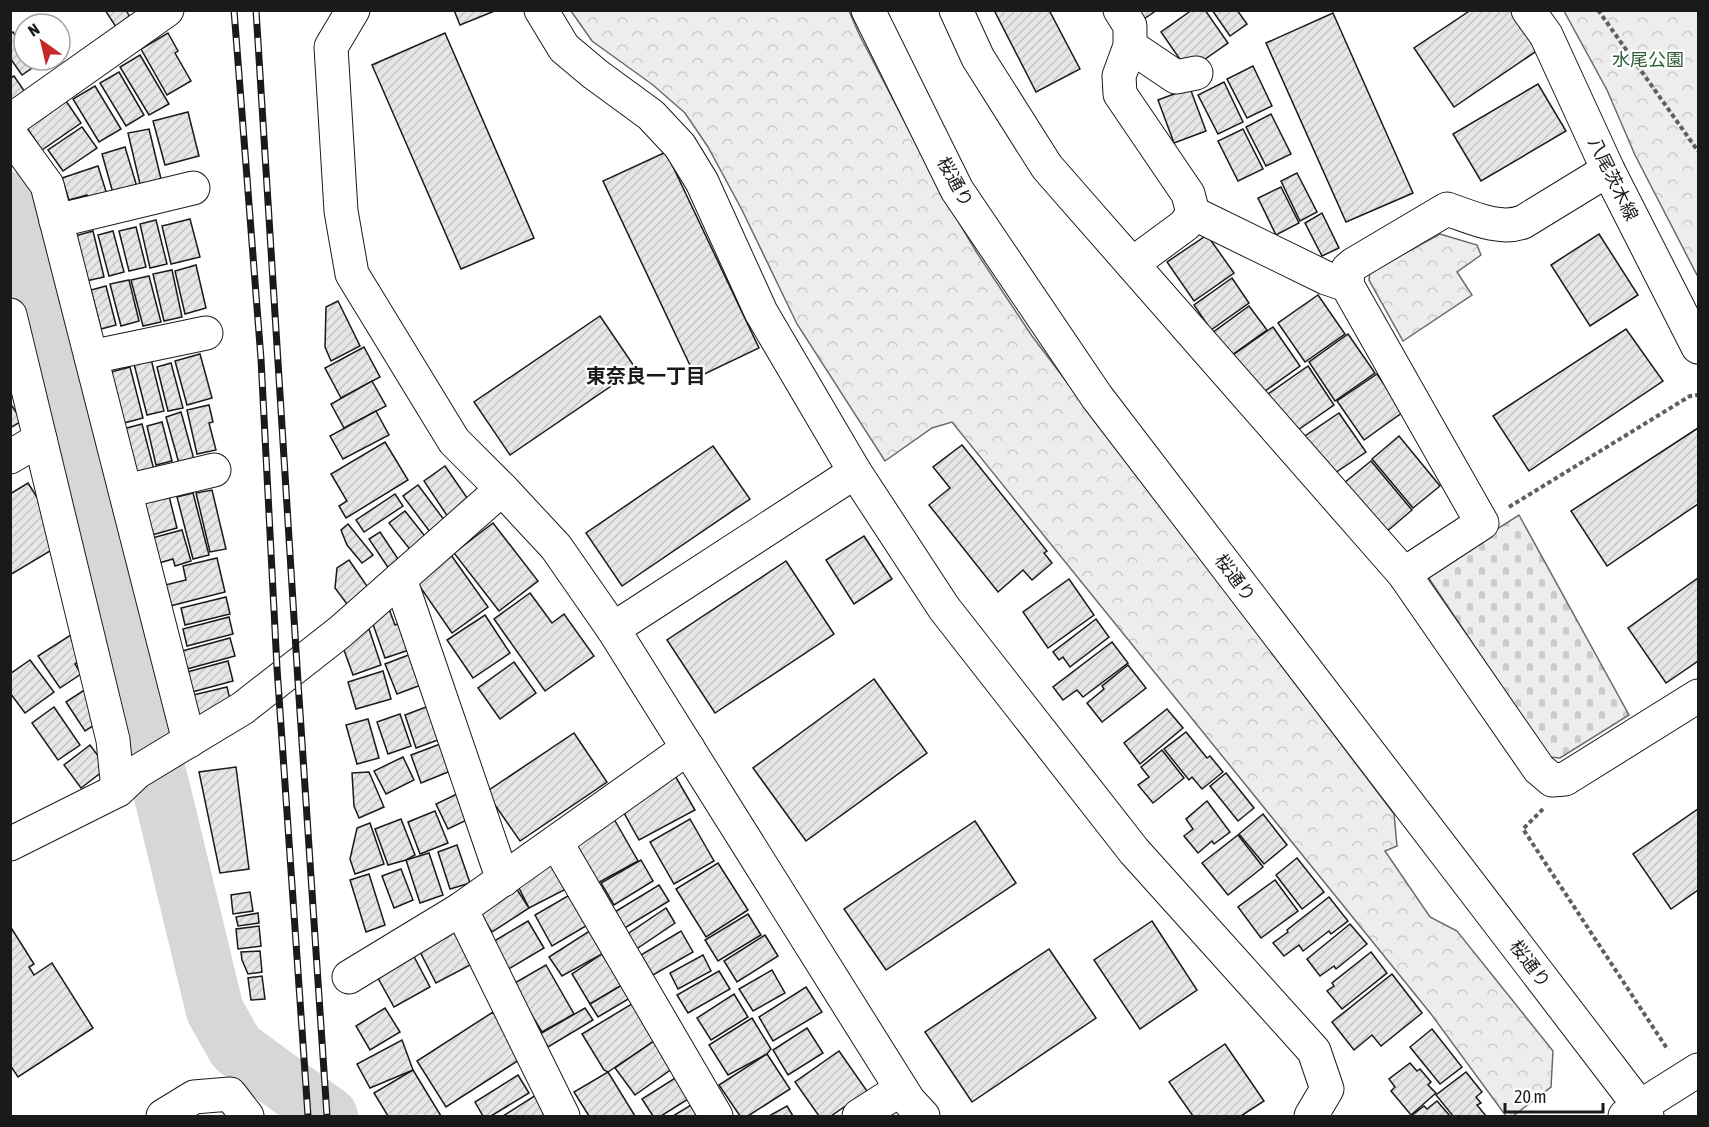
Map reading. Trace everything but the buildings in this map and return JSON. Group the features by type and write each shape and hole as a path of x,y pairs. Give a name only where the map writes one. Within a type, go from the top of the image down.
{"street":[{"path":"10,122 167,10"},
{"path":"353,10 331,47 341,211 352,274 454,441 556,547 613,629 901,1089 923,1116"},
{"path":"541,10 564,48 651,115 680,146 702,182 761,312 855,472 944,608 1134,851 1314,1051 1327,1089 1311,1116"},
{"name":"桜通り","path":"868,10 957,190 1097,397 1637,1113"},
{"path":"956,10 978,58 1047,167 1404,574 1539,769 1552,780 1565,779 1698,696"},
{"path":"1120,10 1130,26 1130,46 1119,76 1120,94 1188,194 1193,213 1185,225 1132,264"},
{"name":"八尾茨木線","path":"1528,10 1546,35 1608,170 1698,347"},
{"path":"1130,46 1176,77 1196,72"},
{"path":"10,134 47,185 189,741"},
{"path":"1404,574 1482,523 1347,285 1348,269 1447,209 1497,225 1512,226 1523,222 1608,170"},
{"path":"57,221 193,188"},
{"path":"1193,213 1326,278 1347,285"},
{"path":"10,315 113,740 128,781"},
{"path":"91,357 206,333"},
{"path":"10,457 40,439"},
{"path":"126,491 214,470"},
{"path":"613,629 855,472"},
{"path":"10,844 128,781 243,708 340,632 502,489"},
{"path":"400,579 502,880"},
{"path":"349,976 460,909 688,748"},
{"path":"556,842 716,1116"},
{"path":"460,909 563,1116"},
{"path":"1637,1113 1692,1074"},
{"path":"859,1116 901,1089"},
{"path":"164,1116 194,1097 230,1094 247,1116"}],"path":[{"path":"1598,10 1698,151"},
{"path":"1482,523 1690,396 1698,395"},
{"path":"1547,806 1523,829 1668,1049 1692,1074"}],"green space":[{"path":"571,11 849,11 942,194 977,253 1032,336 1394,814 1397,846 1385,851 1430,917 1457,931 1553,1051 1551,1087 1513,1116 1506,1116 1431,1014 952,422 932,428 885,461 797,324 742,210 708,147 685,113 653,85 592,41"},
{"name":"水尾公園","path":"1564,11 1698,11 1698,277 1635,155 1607,90"},
{"path":"1440,234 1477,245 1481,255 1457,272 1472,295 1403,341 1369,280 1370,272"},
{"path":"1519,515 1629,715 1560,758 1549,757 1426,574"}],"waterway":[{"path":"10,201 163,796 215,1011 236,1048 329,1116"}],"railway":[{"path":"234,10 261,359 277,668 308,1116"},
{"path":"256,10 327,1116"}],"district":[{"name":"東奈良一丁目","path":"646,376"}]}
